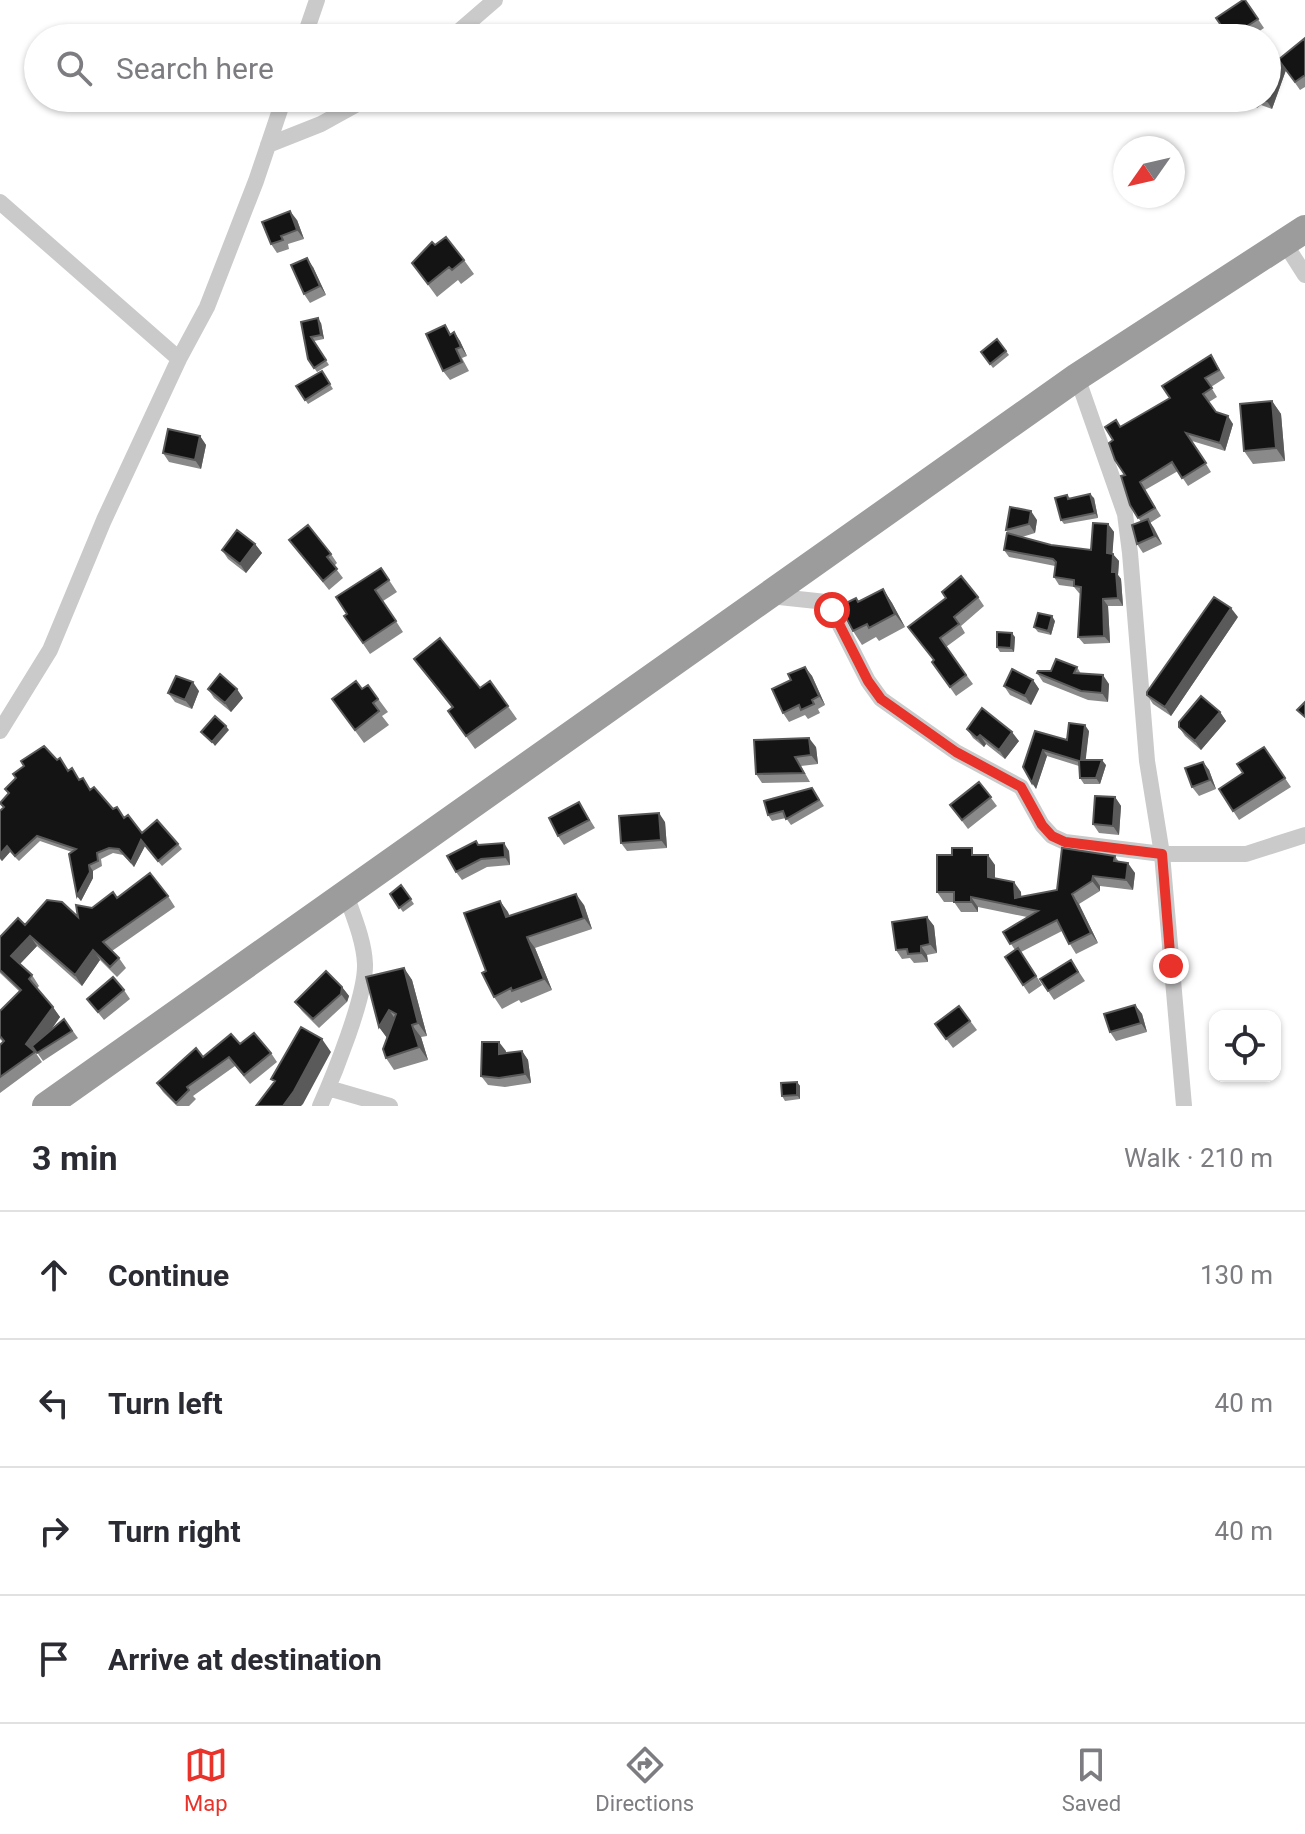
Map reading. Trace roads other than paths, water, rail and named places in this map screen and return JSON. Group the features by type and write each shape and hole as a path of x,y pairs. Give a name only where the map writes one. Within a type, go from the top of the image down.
{"highway":[{"path":"46,1106 1077,377 1294,236"}],"street":[{"path":"309,24 317,0"},
{"path":"467,24 495,0"},
{"path":"0,731 50,650 104,520 212,295 279,112"},
{"path":"268,145 343,112"},
{"path":"0,202 179,359"},
{"path":"1294,236 1305,275"},
{"path":"1077,377 1125,514 1135,592 1147,761 1162,854 1184,1106"},
{"path":"766,596 826,602 868,681 881,699 956,752 1021,787 1042,825 1052,836 1065,842 1162,854 1246,854 1305,835"},
{"path":"320,1106 363,983 365,963 345,892"},
{"path":"328,1088 390,1106"}]}
